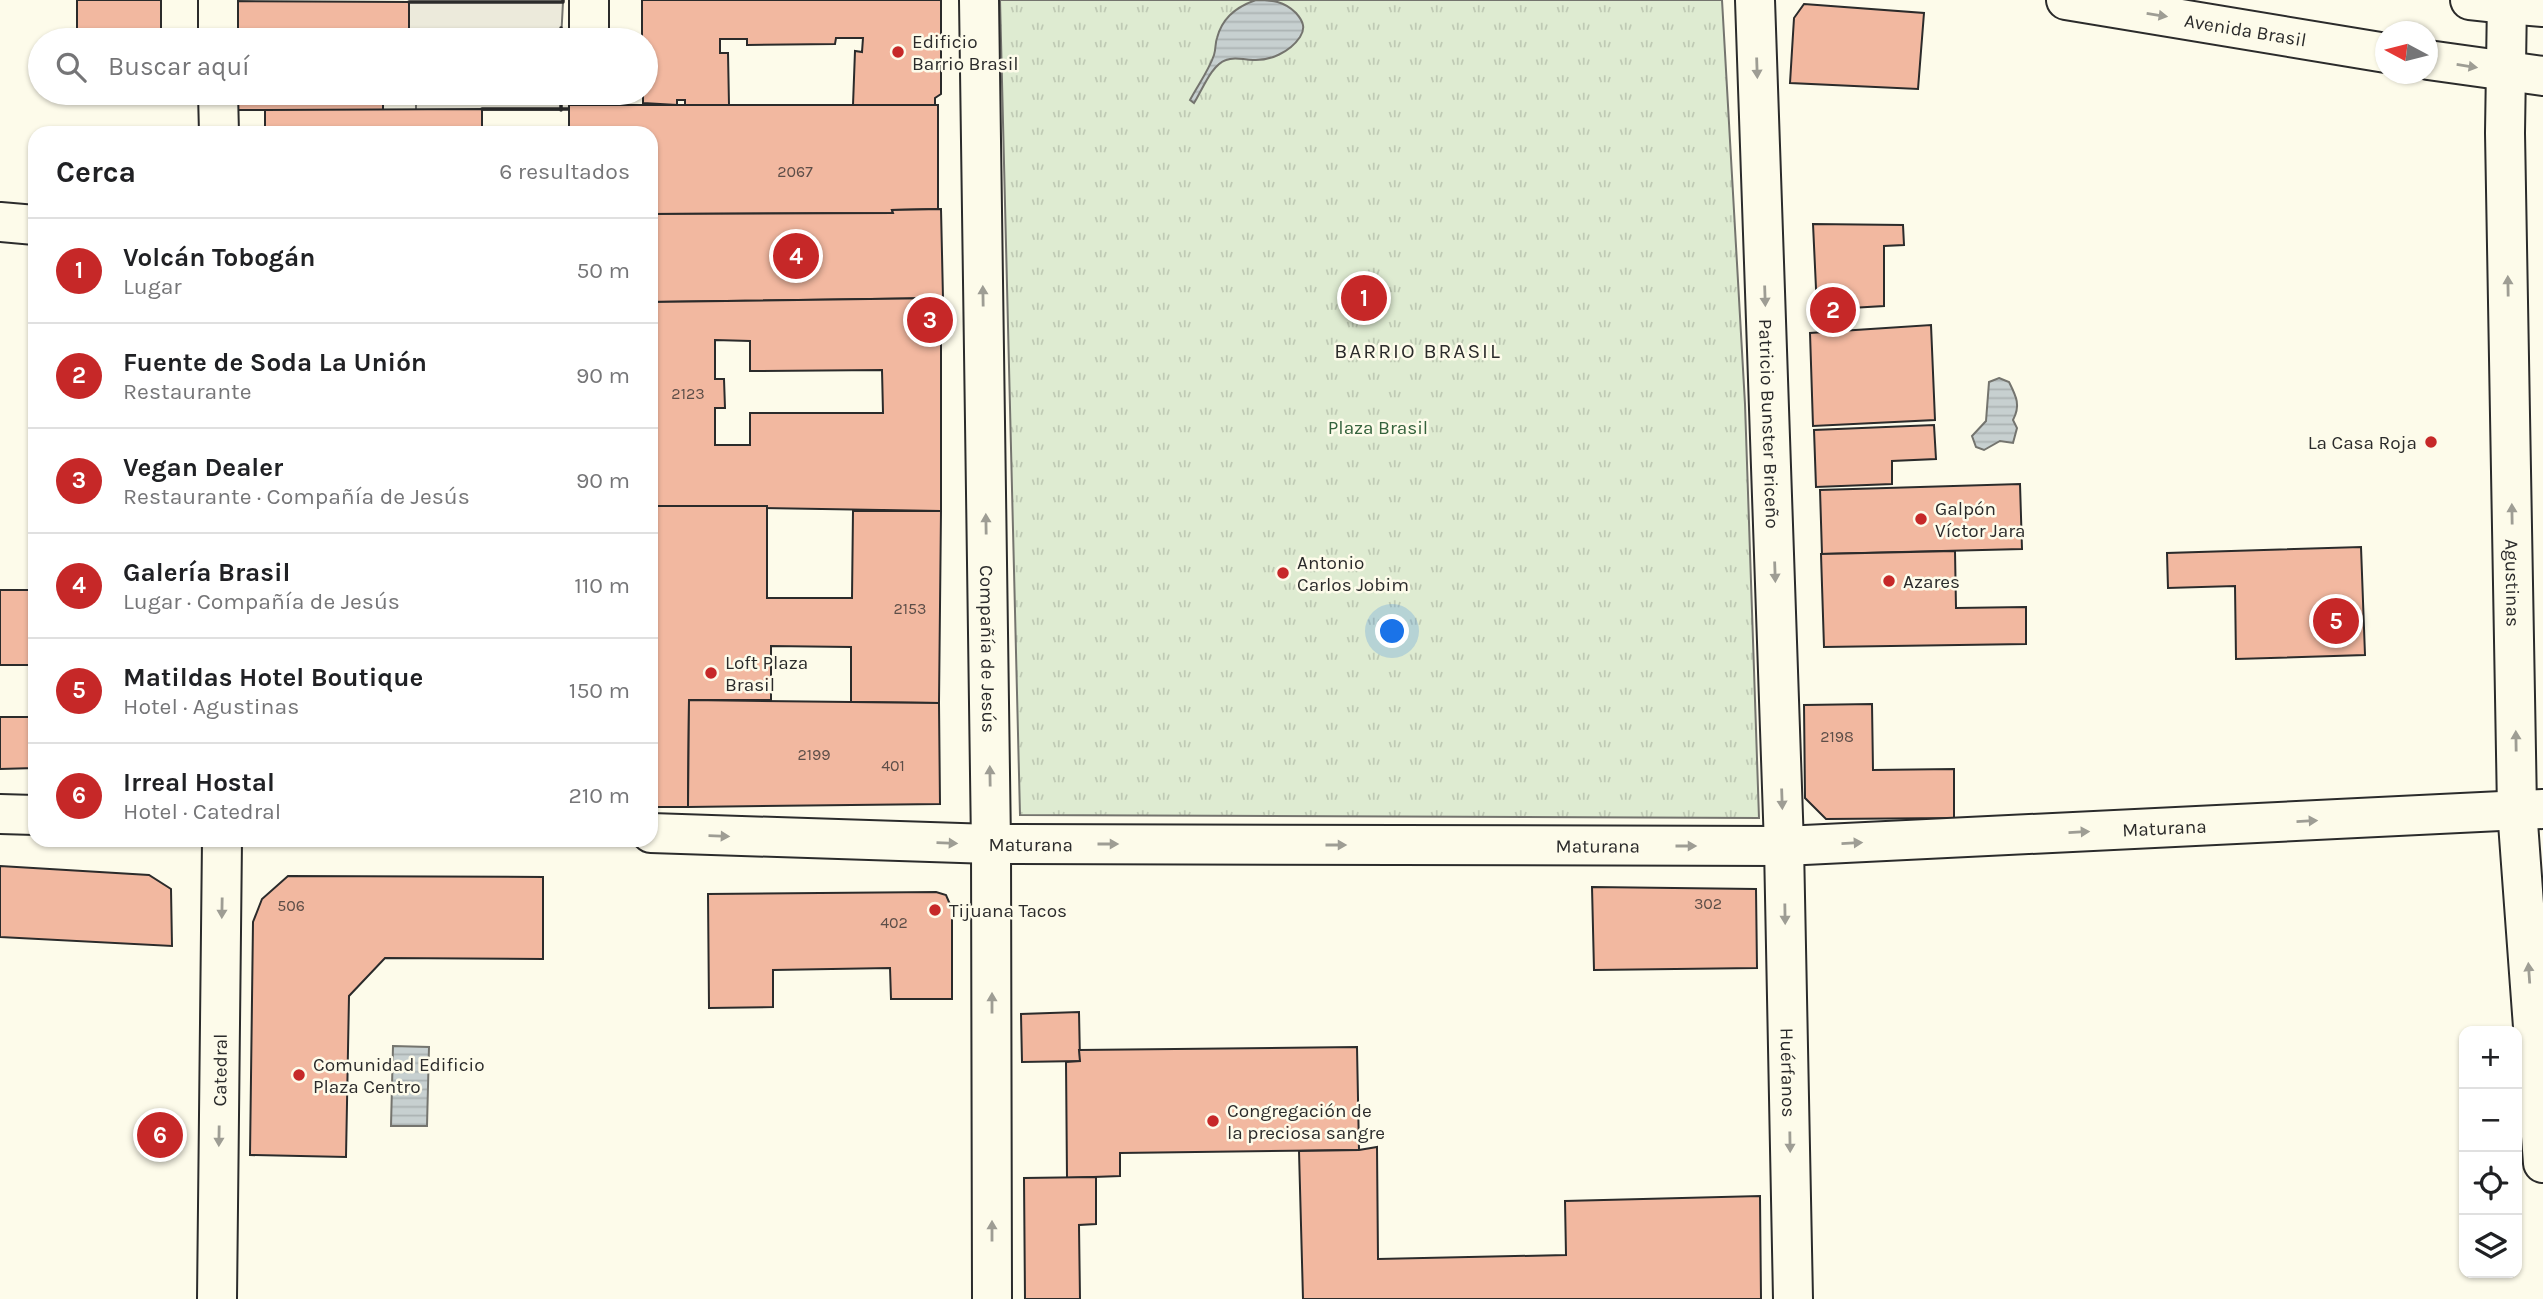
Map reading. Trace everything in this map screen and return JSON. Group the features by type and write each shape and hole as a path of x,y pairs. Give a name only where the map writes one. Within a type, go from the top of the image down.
{"street":[{"path":"218,0 218,28"},
{"path":"589,0 589,28"},
{"name":"Compañía de Jesús","path":"979,0 991,844 992,1299"},
{"name":"Patricio Bunster Briceño","path":"1755,0 1784,846"},
{"name":"Avenida Brasil","path":"2066,0 2375,51"},
{"name":"Agustinas","path":"2506,3 2524,74 2530,809 2543,1163"},
{"path":"2438,62 2524,74"},
{"path":"218,105 219,126"},
{"path":"0,222 28,224"},
{"name":"Maturana","path":"658,834 991,844 1784,846 2530,809"},
{"path":"0,814 28,815"},
{"name":"Huérfanos","path":"1784,846 1793,1299"},
{"name":"Catedral","path":"217,1299 222,847"}],"green space":[{"name":"Plaza Brasil","path":"1000,0 1722,0 1745,404 1759,818 1020,815"}],"shaded area":[{"path":"1256,0 1277,2 1291,9 1303,25 1300,37 1291,47 1273,57 1259,60 1233,58 1221,63 1211,73 1194,103 1190,100 1212,61 1216,40 1223,24 1237,9"},
{"path":"409,2 563,2 562,28 409,28"},
{"path":"416,105 561,105 561,110 416,110"},
{"path":"1999,378 2009,382 2015,396 2017,410 2013,420 2017,428 2013,443 2000,441 1984,450 1976,447 1972,436 1986,421 1989,382"},
{"path":"393,1046 429,1047 427,1126 391,1126"}],"building":[{"path":"77,0 161,0 161,28 77,28"},
{"name":"Edificio Barrio Brasil","path":"642,0 941,0 941,94 935,98 935,105 853,105 855,51 862,52 863,38 836,38 835,44 747,45 747,39 720,39 720,53 728,53 729,105 685,105 685,100 677,100 677,105 658,104 658,28 642,28"},
{"path":"229,1 409,2 409,28 229,28"},
{"path":"1804,4 1924,13 1918,89 1790,83 1794,18"},
{"path":"229,105 383,105 383,110 229,110"},
{"path":"569,105 938,105 938,209 892,210 893,213 658,214 658,126 569,126"},
{"path":"482,109 482,126 265,126 265,110"},
{"path":"941,209 943,298 658,302 658,214 893,213 892,210"},
{"path":"1813,224 1903,225 1904,245 1884,246 1884,306 1817,310"},
{"path":"941,298 941,511 658,506 658,302","holes":["715,340 750,341 750,371 882,370 883,413 750,413 750,445 715,445 715,408 725,408 724,379 715,379"]},
{"path":"1931,325 1935,420 1813,426 1810,333"},
{"path":"1934,425 1936,459 1892,461 1892,484 1816,487 1814,430"},
{"name":"Galpón Víctor Jara","path":"2020,484 2022,549 1822,554 1820,490"},
{"name":"Loft Plaza Brasil","path":"658,506 767,506 767,598 852,598 853,511 941,511 939,703 851,702 851,647 771,646 771,700 689,700 688,807 658,807"},
{"path":"2361,547 2365,655 2236,659 2235,586 2168,588 2167,553"},
{"name":"Azares","path":"1955,551 1956,608 2026,607 2026,644 1824,647 1821,554"},
{"path":"0,590 28,590 28,665 0,665"},
{"path":"689,700 939,703 940,804 688,807"},
{"path":"1872,704 1873,770 1954,769 1954,818 1826,819 1805,798 1804,705"},
{"path":"0,717 28,717 28,768 0,769"},
{"path":"0,866 149,875 171,889 172,946 0,937"},
{"name":"Comunidad Edificio Plaza Centro","path":"288,876 543,877 543,959 385,958 349,996 346,1157 250,1155 253,922 262,899"},
{"path":"1592,887 1756,889 1757,968 1594,970"},
{"path":"936,892 946,895 952,909 952,999 891,999 890,968 773,970 773,1007 709,1008 708,894"},
{"path":"1079,1012 1080,1061 1022,1062 1021,1014"},
{"name":"Congregación de la preciosa sangre","path":"1357,1047 1359,1150 1120,1153 1120,1176 1067,1178 1066,1062 1080,1061 1079,1050"},
{"path":"1377,1147 1378,1259 1566,1255 1565,1201 1760,1196 1761,1299 1303,1299 1299,1151"},
{"path":"1096,1177 1096,1224 1079,1225 1080,1299 1025,1299 1024,1178"}],"wall":[{"path":"409,2 563,0"},
{"path":"561,105 561,110"},
{"path":"482,109 568,109"}],"place":[{"name":"Edificio Barrio Brasil","path":"898,52"},
{"name":"Galería Brasil","path":"796,256"},
{"name":"Volcán Tobogán","path":"1364,298"},
{"name":"Fuente de Soda La Unión","path":"1833,310"},
{"name":"Vegan Dealer","path":"930,320"},
{"name":"La Casa Roja","path":"2431,442"},
{"name":"Galpón Víctor Jara","path":"1921,519"},
{"name":"Antonio Carlos Jobim","path":"1283,573"},
{"name":"Azares","path":"1889,581"},
{"name":"Matildas Hotel Boutique","path":"2336,621"},
{"name":"Loft Plaza Brasil","path":"711,673"},
{"name":"Tijuana Tacos","path":"935,910"},
{"name":"Comunidad Edificio Plaza Centro","path":"299,1075"},
{"name":"Congregación de la preciosa sangre","path":"1213,1121"},
{"name":"Irreal Hostal","path":"160,1135"}],"district":[{"name":"BARRIO BRASIL","path":"1418,351"}]}
